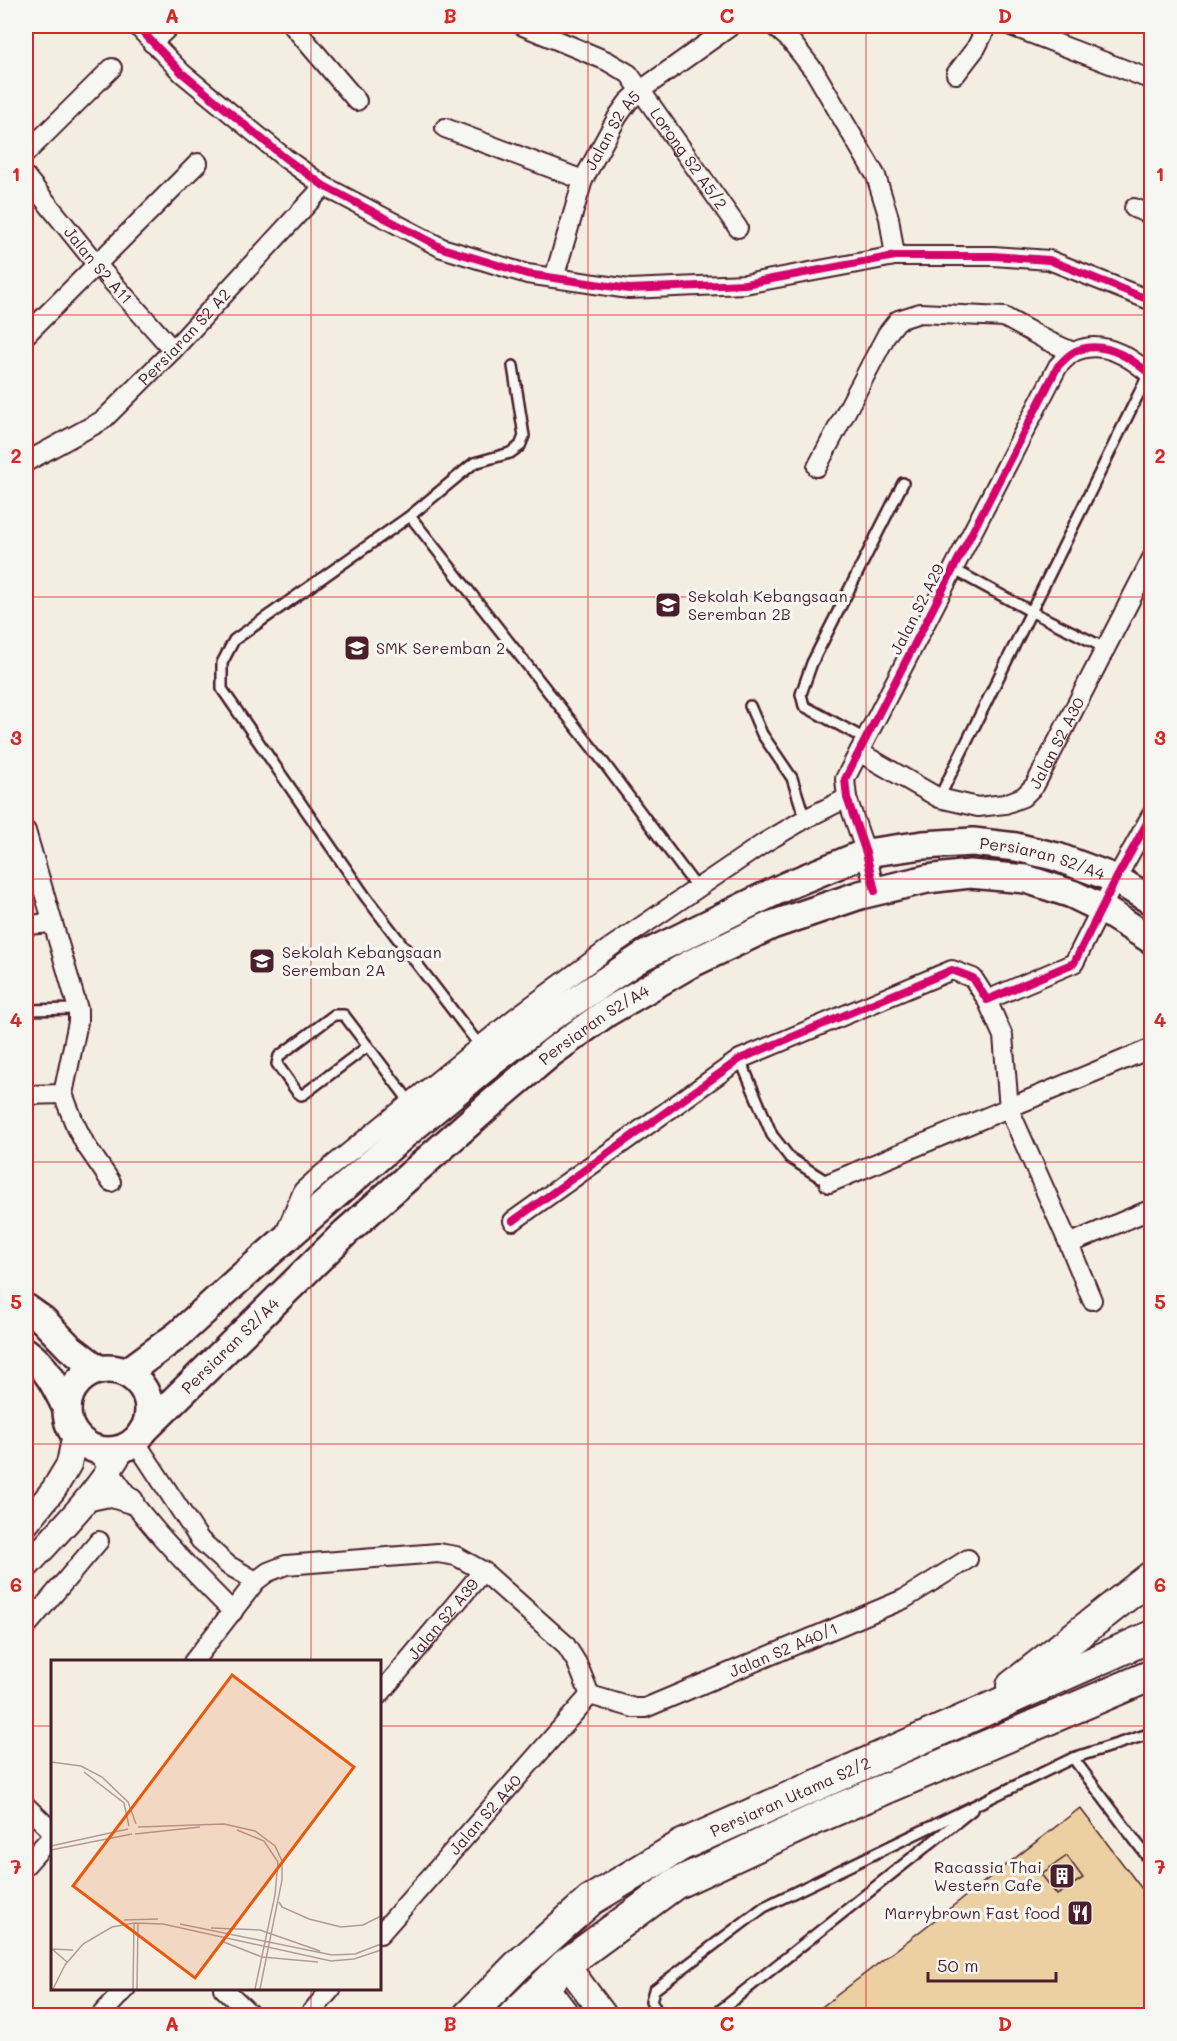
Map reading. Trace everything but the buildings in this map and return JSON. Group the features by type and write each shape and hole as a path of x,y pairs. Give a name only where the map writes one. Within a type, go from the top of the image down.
{"main road":[{"name":"Persiaran S2/A4","path":"126,1373 178,1335 405,1134 486,1054 551,1017 643,956 786,886 866,853 923,845 973,842 1016,847 1057,857 1116,879 1152,901"},
{"name":"Persiaran S2/A4","path":"121,1448 346,1232 552,1052 606,1013 690,964 772,925 875,891 927,879 970,873 1026,879 1072,894 1101,908 1152,940"},
{"path":"26,1308 43,1320 69,1347 99,1370"},
{"path":"26,1352 54,1380 67,1409 69,1422 75,1434 84,1444 121,1448 148,1418 145,1392 137,1381 126,1373 113,1369 99,1370 87,1375 76,1384 67,1409"},
{"path":"980,1712 1152,1575"},
{"name":"Persiaran Utama S2/2","path":"468,2016 517,1965 591,1900 682,1845 1152,1636"},
{"name":"Persiaran Utama S2/2","path":"525,2004 566,1964 675,1884 813,1820 1152,1675"},
{"path":"1006,1737 1152,1699"}],"street":[{"path":"137,26 182,73 285,158 324,186 442,248 527,274 629,289 746,284 895,256 993,255 1049,260 1152,302"},
{"path":"152,43 170,26"},
{"path":"293,26 357,101"},
{"name":"Lorong S2 A5/2","path":"523,26 619,66 629,75 738,228"},
{"name":"Jalan S2 A5","path":"554,278 583,180 618,116 641,90 731,26"},
{"path":"774,26 790,40 815,72 876,176 889,218 895,256"},
{"path":"957,74 976,48 987,26"},
{"path":"1011,26 1152,80"},
{"path":"26,153 112,68"},
{"path":"445,128 583,180"},
{"path":"26,335 198,163"},
{"name":"Jalan S2 A11","path":"26,177 97,266 173,350"},
{"name":"Persiaran S2 A2","path":"26,462 102,420 173,350 324,186"},
{"path":"1134,208 1152,215"},
{"path":"817,467 887,334 898,320 920,313 1004,317 1073,352 1085,348 1108,349 1127,357 1150,375"},
{"name":"Jalan S2 A29","path":"875,891 866,853 847,798 845,779 1058,366 1073,352"},
{"name":"Jalan S2 A30","path":"862,745 939,798 978,807 1005,804 1023,797 1035,784 1152,558"},
{"path":"281,1243 303,1191 410,1102 486,1054 516,1017 608,949 764,843 847,798"},
{"path":"987,1000 1074,963 1152,814"},
{"path":"26,836 78,1009 78,1022 63,1094 85,1144 111,1182"},
{"path":"26,924 53,923"},
{"path":"513,1221 740,1059 952,970 973,978 987,1000 1003,1036 1009,1109 1070,1244 1092,1300"},
{"path":"829,1183 1152,1048"},
{"path":"26,1095 63,1094"},
{"path":"1070,1244 1152,1209"},
{"path":"26,1524 54,1489 69,1464 75,1434"},
{"path":"26,1567 90,1498 121,1448"},
{"path":"121,1448 130,1502"},
{"path":"121,1448 200,1540 228,1565 256,1581"},
{"path":"90,1498 109,1494 130,1502 179,1558 233,1612"},
{"path":"26,1626 99,1541"},
{"path":"195,1660 256,1581 268,1572 286,1565 438,1553 456,1556 483,1571 565,1644 577,1663 590,1695"},
{"name":"Jalan S2 A40/1","path":"590,1695 634,1708 645,1708 904,1599 968,1559"},
{"name":"Jalan S2 A39","path":"381,1693 483,1571"},
{"name":"Jalan S2 A40","path":"381,1933 590,1695"},
{"path":"26,1806 51,1833"},
{"path":"26,1865 51,1835"},
{"path":"566,1964 605,2016"},
{"path":"100,2016 125,1990"},
{"path":"224,1990 252,2016"},
{"path":"308,2016 331,1990"},
{"path":"525,2004 568,2016"}],"lane":[{"path":"486,1054 365,896 222,689 222,663 234,640 410,516 474,463 510,453 520,446 524,436 513,366"},
{"path":"939,798 1150,375"},
{"path":"862,745 804,706 801,694 812,663 903,483"},
{"path":"410,516 600,759 697,888"},
{"path":"953,569 1105,648"},
{"path":"750,706 762,734 792,778 805,819"},
{"path":"26,1010 78,1009"},
{"path":"368,1046 300,1095 277,1064 279,1056 334,1015 344,1015 368,1046 410,1102"},
{"path":"740,1059 772,1135 790,1158 829,1183"},
{"path":"660,2016 651,2001 654,1990 764,1907 1073,1758 1152,1732"},
{"path":"1073,1758 1152,1863"},
{"path":"713,2016 985,1800"}],"cycle path":[{"path":"137,26 182,73 285,158 324,186 442,248 527,274 629,289 745,284 895,256 993,256 1049,260 1152,301"},
{"path":"875,891 866,853 847,798 845,779 1058,366 1076,351 1096,347 1117,352 1152,376"},
{"path":"513,1221 740,1059 952,970 973,978 987,1000 1074,963 1152,814"}],"place":[{"name":"Sekolah Kebangsaan Seremban 2B","path":"668,605"},
{"name":"SMK Seremban 2","path":"357,648"},
{"name":"Sekolah Kebangsaan Seremban 2A","path":"262,961"},
{"name":"Racassia Thai Western Cafe","path":"1062,1876"},
{"name":"Marrybrown Fast food","path":"1080,1913"}]}
